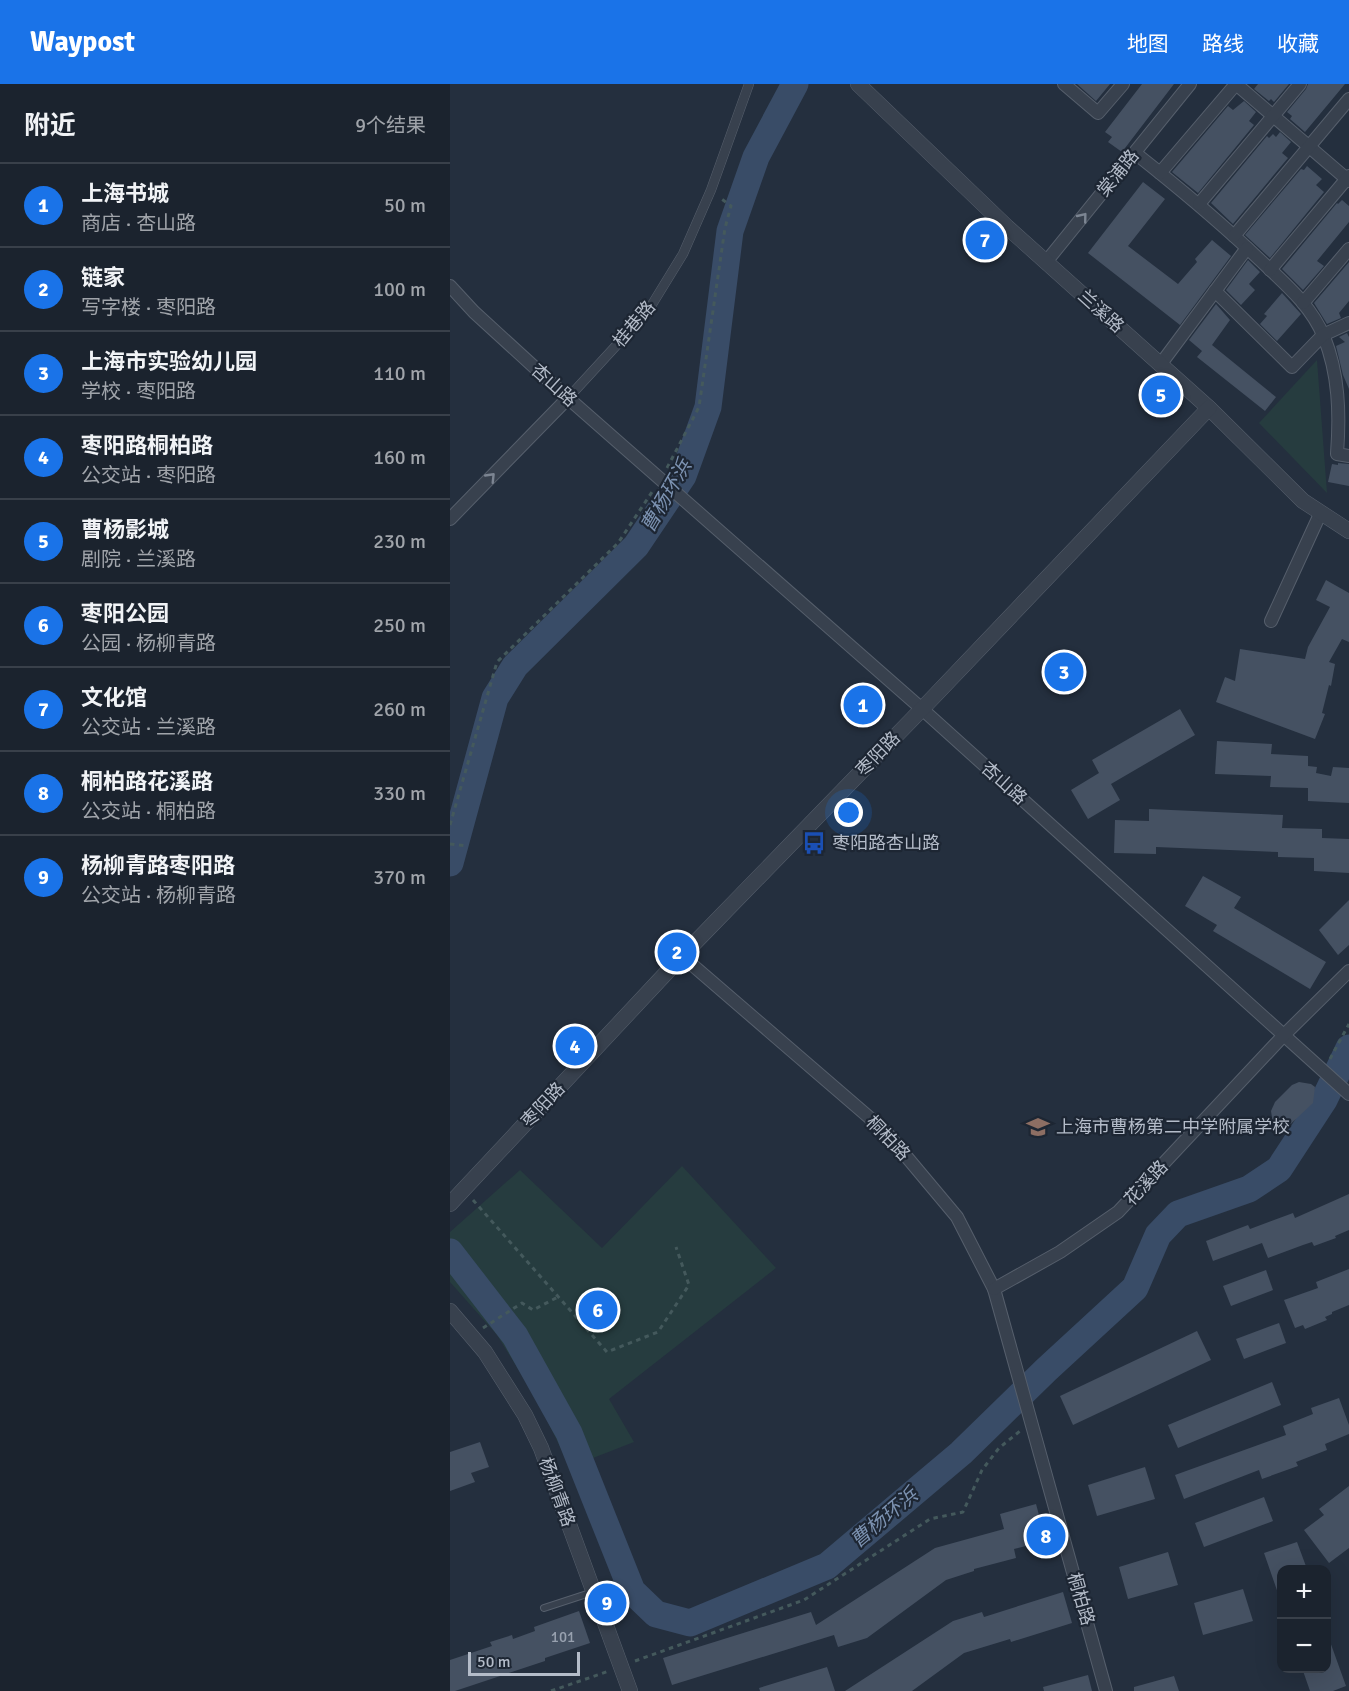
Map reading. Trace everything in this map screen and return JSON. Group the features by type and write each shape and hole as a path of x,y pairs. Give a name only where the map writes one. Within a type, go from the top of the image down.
{"street":[{"name":"桂巷路","path":"450,519 568,398 648,310 682,254 711,190 749,84"},
{"name":"兰溪路","path":"858,84 1046,262 1209,408 1303,501 1349,531"},
{"path":"1064,84 1098,113 1123,84"},
{"name":"棠浦路","path":"1046,262 1190,84"},
{"path":"1160,172 1236,84 1348,178 1270,270"},
{"path":"1199,204 1300,84"},
{"path":"1234,236 1349,99"},
{"path":"1135,153 1199,204 1303,303 1323,335 1344,409 1337,454 1349,456"},
{"path":"1160,365 1247,248"},
{"path":"1303,303 1349,249"},
{"name":"杏山路","path":"450,286 474,312 568,398 922,709 1347,1093"},
{"path":"1215,291 1292,367 1323,335 1349,323"},
{"path":"1335,374 1349,372"},
{"name":"枣阳路","path":"450,1204 682,956 1209,408"},
{"path":"1270,621 1321,512"},
{"name":"桐柏路","path":"682,956 885,1131 957,1217 994,1289 1106,1691"},
{"name":"花溪路","path":"994,1289 1060,1252 1118,1212 1284,1035 1349,971"},
{"name":"杨柳青路","path":"450,1311 485,1352 525,1414 541,1448 630,1691"}],"lane":[{"path":"544,1608 594,1592"}],"path":[{"path":"450,825 497,662 618,543 661,480 699,407 724,228 731,206 711,190"},
{"path":"450,844 468,846"},
{"path":"1323,1070 1349,1024"},
{"path":"464,1190 607,1352 658,1332 688,1285 676,1247"},
{"path":"493,1321 522,1303 533,1310 558,1297"},
{"path":"551,1691 804,1600 930,1519 963,1512 982,1470 999,1448 1031,1422"}],"green space":[{"path":"1317,360 1327,493 1259,423"},
{"path":"682,1166 776,1268 609,1399 634,1442 570,1467 536,1398 497,1335 450,1282 450,1232 520,1170 602,1248"}],"building":[{"path":"1077,84 1110,84 1096,101"},
{"path":"1142,84 1174,84 1122,152 1108,142 1112,137 1105,132"},
{"path":"1258,84 1289,84 1274,102 1271,99 1269,101 1254,89"},
{"path":"1308,84 1345,84 1305,132 1290,119 1292,116 1287,112"},
{"path":"1244,101 1256,112 1249,121 1254,125 1198,193 1172,172 1228,106 1233,110"},
{"path":"1280,132 1291,142 1282,153 1288,158 1233,224 1211,203 1267,136 1269,138 1273,134 1276,137"},
{"path":"1307,166 1322,179 1316,185 1324,192 1270,258 1245,235 1301,169 1304,170"},
{"path":"1143,182 1165,199 1128,246 1178,284 1197,262 1195,259 1212,240 1231,256 1180,325 1088,253"},
{"path":"1342,200 1349,206 1349,222 1317,261 1324,266 1303,290 1282,269 1337,203"},
{"path":"1248,260 1260,272 1249,284 1255,290 1241,305 1226,290"},
{"path":"1349,262 1349,301 1339,313 1341,318 1327,324 1314,303"},
{"path":"1282,293 1301,314 1277,341 1260,324 1267,316 1264,314"},
{"path":"1216,304 1230,320 1212,345 1276,397 1265,411 1197,357 1202,351 1189,340"},
{"path":"1347,333 1349,337 1349,389 1336,346 1345,342 1339,337"},
{"path":"1338,463 1349,464 1349,486 1328,482 1332,464 1338,465"},
{"path":"1326,580 1349,593 1349,642 1342,639 1329,662 1335,664 1331,686 1329,685 1322,713 1325,714 1315,739 1216,702 1225,677 1235,681 1240,649 1305,659 1308,647 1330,607 1316,600"},
{"path":"1180,709 1195,735 1111,784 1120,800 1088,819 1071,790 1099,773 1092,760"},
{"path":"1217,741 1272,744 1271,754 1308,756 1308,766 1317,767 1316,773 1331,776 1333,767 1349,768 1349,803 1308,801 1308,788 1270,787 1271,776 1215,774"},
{"path":"1149,809 1283,815 1282,828 1322,829 1322,838 1349,839 1349,873 1314,871 1314,858 1278,857 1278,852 1156,847 1156,854 1114,853 1115,820 1149,821"},
{"path":"1203,876 1241,897 1234,908 1326,962 1310,989 1213,931 1217,925 1185,906"},
{"path":"1349,900 1349,945 1338,955 1319,930"},
{"path":"1299,1082 1315,1087 1313,1103 1281,1133 1273,1124 1271,1111 1275,1102 1292,1085"},
{"path":"1349,1194 1349,1230 1335,1236 1336,1238 1314,1246 1312,1242 1268,1258 1262,1243 1213,1261 1206,1241 1248,1225 1250,1229 1293,1213 1295,1218"},
{"path":"1349,1269 1349,1305 1332,1312 1325,1317 1327,1320 1305,1329 1303,1325 1295,1328 1284,1300 1318,1288 1316,1282"},
{"path":"1266,1270 1273,1290 1231,1306 1223,1286"},
{"path":"1279,1323 1286,1343 1244,1359 1236,1339"},
{"path":"1197,1331 1211,1360 1073,1425 1060,1396"},
{"path":"1272,1382 1281,1405 1178,1448 1168,1425"},
{"path":"1339,1398 1349,1425 1349,1434 1325,1444 1327,1450 1296,1462 1298,1466 1262,1479 1259,1470 1184,1499 1175,1475 1286,1435 1283,1426 1313,1414 1311,1408"},
{"path":"480,1442 489,1467 471,1473 475,1482 450,1491 450,1452"},
{"path":"1145,1467 1155,1499 1097,1516 1088,1485"},
{"path":"1349,1486 1349,1548 1329,1563 1304,1530 1324,1515 1319,1509"},
{"path":"1264,1497 1273,1521 1204,1547 1195,1523"},
{"path":"1036,1504 1046,1541 1014,1549 1016,1558 974,1569 974,1571 946,1580 867,1638 838,1647 834,1635 672,1685 663,1658 811,1612 816,1625 935,1548 1004,1529 1000,1514"},
{"path":"1297,1542 1306,1565 1277,1565 1277,1590 1264,1553"},
{"path":"1168,1552 1178,1585 1128,1599 1119,1567"},
{"path":"1243,1589 1253,1621 1203,1635 1194,1603"},
{"path":"1063,1592 1072,1623 1011,1642 1010,1639 964,1653 912,1691 845,1691 953,1621 982,1612 984,1617"},
{"path":"579,1611 590,1643 545,1658 545,1661 450,1691 450,1660 492,1646 490,1642 512,1635 513,1639 535,1631 534,1627"},
{"path":"1331,1644 1346,1686 1333,1691 1310,1691 1304,1673 1331,1673"},
{"path":"827,1667 835,1691 760,1691 759,1688"},
{"path":"1088,1675 1092,1691 1044,1691 1043,1687"},
{"path":"1174,1676 1179,1691 1134,1691 1134,1687"}],"waterway":[{"name":"曹杨环浜","path":"450,863 495,698 515,666 636,546 683,476 708,407 730,231 756,157 795,84"},
{"name":"曹杨环浜","path":"450,1252 515,1336 569,1433 632,1591 656,1614 690,1623 827,1566 961,1453 1135,1288 1158,1235 1178,1214 1249,1189 1279,1169 1324,1100 1349,1048"}],"place":[{"name":"文化馆","path":"985,240"},
{"name":"曹杨影城","path":"1161,395"},
{"name":"上海市实验幼儿园","path":"1064,672"},
{"name":"上海书城","path":"863,705"},
{"name":"枣阳路杏山路","path":"814,843"},
{"name":"链家","path":"677,952"},
{"name":"枣阳路桐柏路","path":"575,1046"},
{"name":"上海市曹杨第二中学附属学校","path":"1038,1127"},
{"name":"枣阳公园","path":"598,1310"},
{"name":"桐柏路花溪路","path":"1046,1536"},
{"name":"杨柳青路枣阳路","path":"607,1603"}]}
